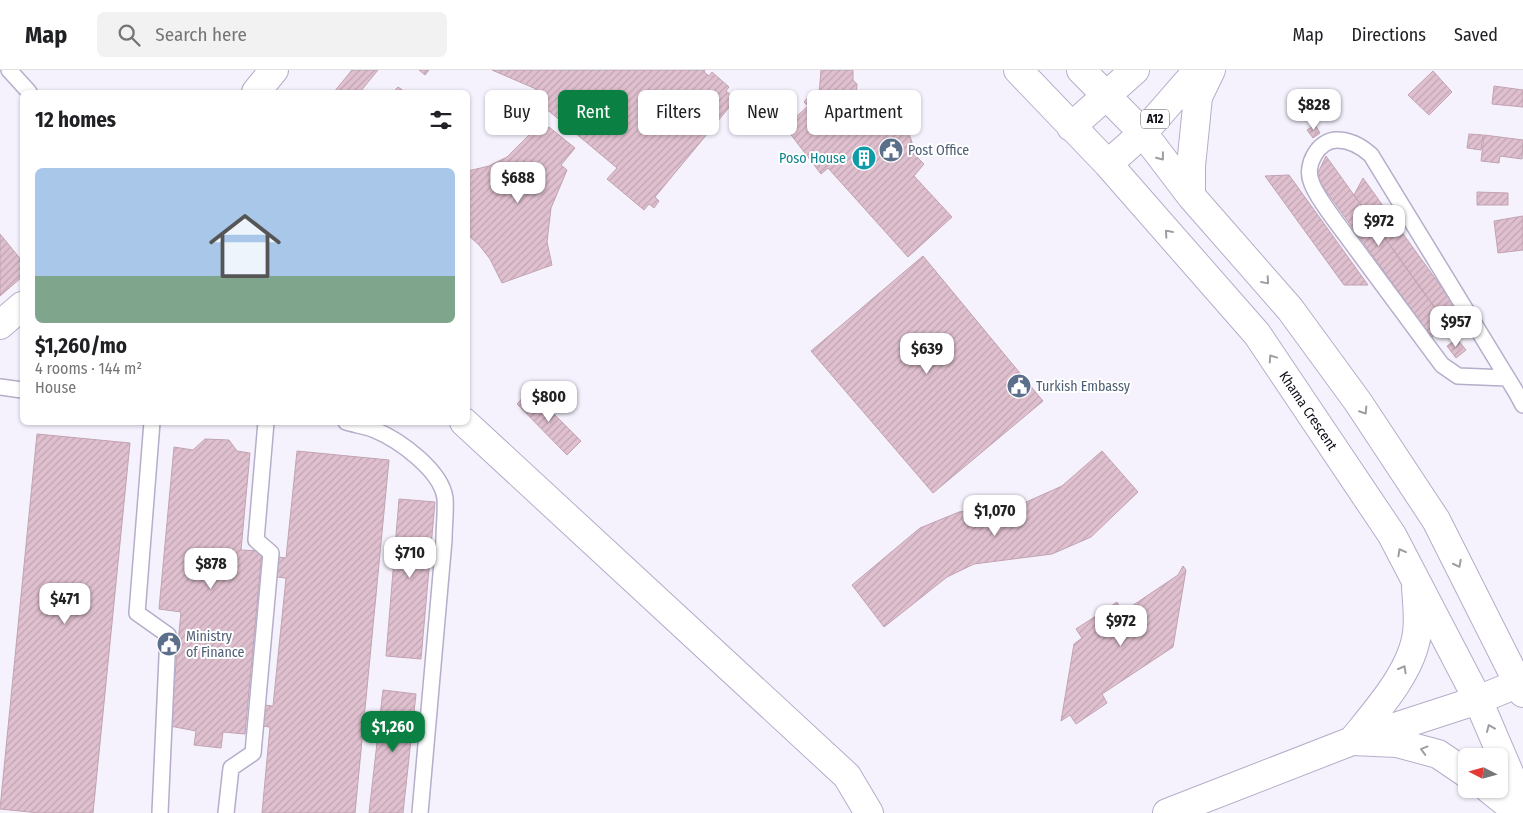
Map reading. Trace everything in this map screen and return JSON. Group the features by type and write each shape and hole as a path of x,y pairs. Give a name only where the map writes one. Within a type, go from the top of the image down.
{"main road":[{"path":"258,90 274,70"},
{"name":"Khama Crescent","path":"1018,70 1108,164 1257,334 1392,536 1416,578 1478,700 1523,805"},
{"path":"1081,70 1142,133 1191,196 1290,309 1358,402 1436,520 1521,688 1352,741 1167,813"},
{"path":"1072,127 1135,70"},
{"name":"A12","path":"1108,164 1142,133 1198,70"},
{"path":"1191,196 1191,166 1198,97 1211,70"},
{"path":"0,325 20,308"},
{"path":"467,425 847,776 869,813"},
{"path":"1352,741 1389,694 1410,656 1417,634 1416,578"},
{"path":"1352,741 1397,743 1438,754 1458,768"},
{"path":"1501,798 1520,813"}],"lane":[{"path":"9,70 27,90"},
{"path":"1507,378 1458,376 1442,365 1339,225 1310,181 1312,157 1322,144 1333,140 1346,140 1362,146 1371,155 1507,378 1523,405"},
{"path":"0,387 20,390"},
{"path":"152,425 137,613 168,635 160,813"},
{"path":"226,813 230,768 253,753 271,553 256,540 266,425"},
{"path":"358,425 374,429 397,442 426,466 439,481 444,496 444,540 420,813"}],"building":[{"path":"352,70 378,70 362,90 336,90"},
{"path":"419,70 429,70 425,75"},
{"path":"492,70 705,70 704,72 709,76 712,72 729,87 726,91 729,93 729,107 719,120 719,90 638,90 638,135 706,135 655,197 659,201 654,208 649,204 644,210 607,179 617,168 578,135 628,135 628,90 558,90 558,119 548,110 548,90 536,89"},
{"name":"Poso House","path":"821,70 853,70 853,80 857,84 857,90 819,90"},
{"path":"1433,71 1452,92 1429,115 1408,95"},
{"path":"1494,86 1523,90 1523,107 1492,104"},
{"name":"Poso House","path":"807,107 807,135 909,135 912,142 911,151 924,164 914,176 952,217 908,257 828,168 821,174 791,135 797,135 797,116"},
{"path":"1315,125 1320,133 1313,138 1307,130"},
{"path":"549,127 575,148 561,165 567,170 551,208 547,242 552,265 502,283 490,259 470,237 470,171 489,166 507,157 529,135 548,135"},
{"path":"1469,134 1483,135 1481,150 1467,148"},
{"path":"1484,135 1523,140 1522,159 1500,156 1499,163 1481,161"},
{"path":"1326,156 1442,318 1432,338 1316,177"},
{"path":"1289,175 1368,285 1344,285 1265,176"},
{"path":"1363,178 1465,320 1456,337 1354,195"},
{"path":"1477,192 1508,193 1508,205 1477,205"},
{"path":"1523,216 1523,250 1498,253 1494,221"},
{"path":"0,234 20,259 20,279 0,296"},
{"path":"923,256 1043,401 933,493 811,351"},
{"path":"1457,339 1466,350 1456,358 1447,346"},
{"path":"530,390 581,441 567,455 517,404"},
{"path":"37,434 130,443 93,813 39,813 0,809"},
{"path":"205,439 229,440 237,451 250,453 241,550 262,551 245,734 223,732 221,748 194,745 196,731 170,726 181,612 159,609 174,447 193,450"},
{"path":"297,451 389,460 355,813 262,813 270,727 262,726 264,705 273,706 286,578 277,577 279,557 286,558"},
{"path":"1102,451 1138,492 1091,537 1052,554 974,564 947,577 884,627 852,585 920,528 959,512 1024,503 1062,486"},
{"path":"399,499 435,502 421,659 386,656"},
{"path":"1183,566 1186,570 1173,647 1102,694 1107,703 1076,724 1070,715 1061,721 1074,644 1082,638 1076,629 1117,602 1123,612 1178,575"},
{"path":"383,690 416,694 403,813 369,813"}],"place":[{"name":"Post Office","path":"891,150"},
{"name":"Poso House","path":"864,158"},
{"name":"Turkish Embassy","path":"1019,386"},
{"name":"Ministry of Finance","path":"169,644"}]}
